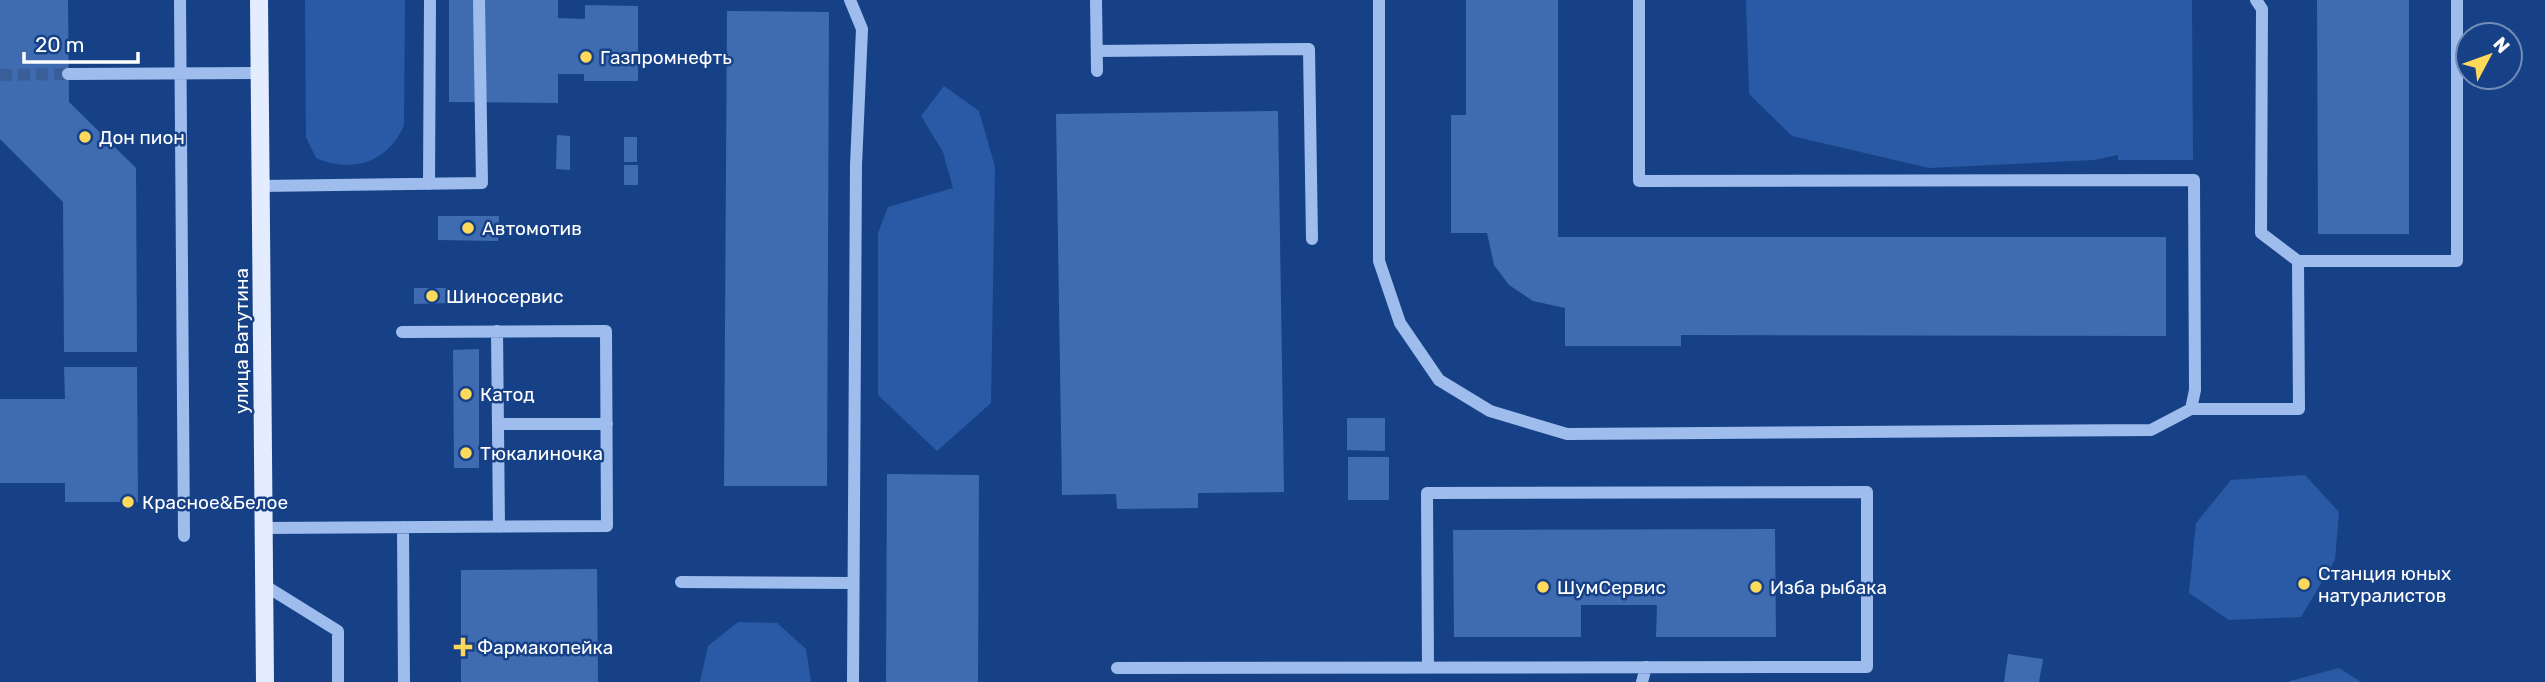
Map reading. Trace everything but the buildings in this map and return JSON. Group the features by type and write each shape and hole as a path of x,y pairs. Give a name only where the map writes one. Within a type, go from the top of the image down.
{"main road":[{"name":"улица Ватутина","path":"259,0 265,682"}],"lane":[{"path":"180,0 184,536"},
{"path":"429,184 430,0"},
{"path":"261,186 482,183 479,0"},
{"path":"850,0 862,29 856,165 853,682"},
{"path":"1096,0 1097,71"},
{"path":"1380,0 1379,261 1400,323 1439,380 1490,411 1567,434 2151,430 2191,409 2299,409 2298,261"},
{"path":"1639,0 1639,181 2194,180 2195,390 2191,409"},
{"path":"2256,0 2262,9 2261,233 2298,261 2457,261 2457,0"},
{"path":"1097,51 1309,49 1312,239"},
{"path":"68,74 260,74"},
{"path":"497,331 499,527"},
{"path":"263,528 607,526 606,331 402,332"},
{"path":"498,424 607,424"},
{"path":"1117,668 1867,667 1867,492 1427,493 1428,667"},
{"path":"403,527 404,682"},
{"path":"681,582 853,583"},
{"path":"264,585 338,631 338,682"},
{"path":"1642,682 1646,667"}],"shaded area":[{"path":"305,0 405,0 404,125 389,148 368,161 342,165 316,158 306,137"},
{"path":"1746,0 2192,0 2193,160 2118,160 2118,155 2094,160 1929,168 1792,136 1749,94"},
{"path":"944,86 979,111 995,167 991,403 937,451 878,395 878,233 888,207 953,188 943,152 921,116"},
{"path":"2305,475 2339,512 2335,560 2301,617 2229,620 2189,593 2196,523 2231,480"},
{"path":"738,622 777,623 806,649 811,682 700,682 708,646"},
{"path":"2339,668 2361,682 2289,682 2290,681"}],"tunnel":[{"path":"0,75 68,74"}],"place":[{"name":"Газпромнефть","path":"586,57"},
{"name":"Дон пион","path":"85,137"},
{"name":"Автомотив","path":"468,228"},
{"name":"Шиносервис","path":"432,296"},
{"name":"Катод","path":"466,394"},
{"name":"Тюкалиночка","path":"466,453"},
{"name":"Красное&Белое","path":"128,502"},
{"name":"Станция юных натуралистов","path":"2304,584"},
{"name":"ШумСервис","path":"1543,587"},
{"name":"Изба рыбака","path":"1756,587"},
{"name":"Фармакопейка","path":"463,647"}]}
